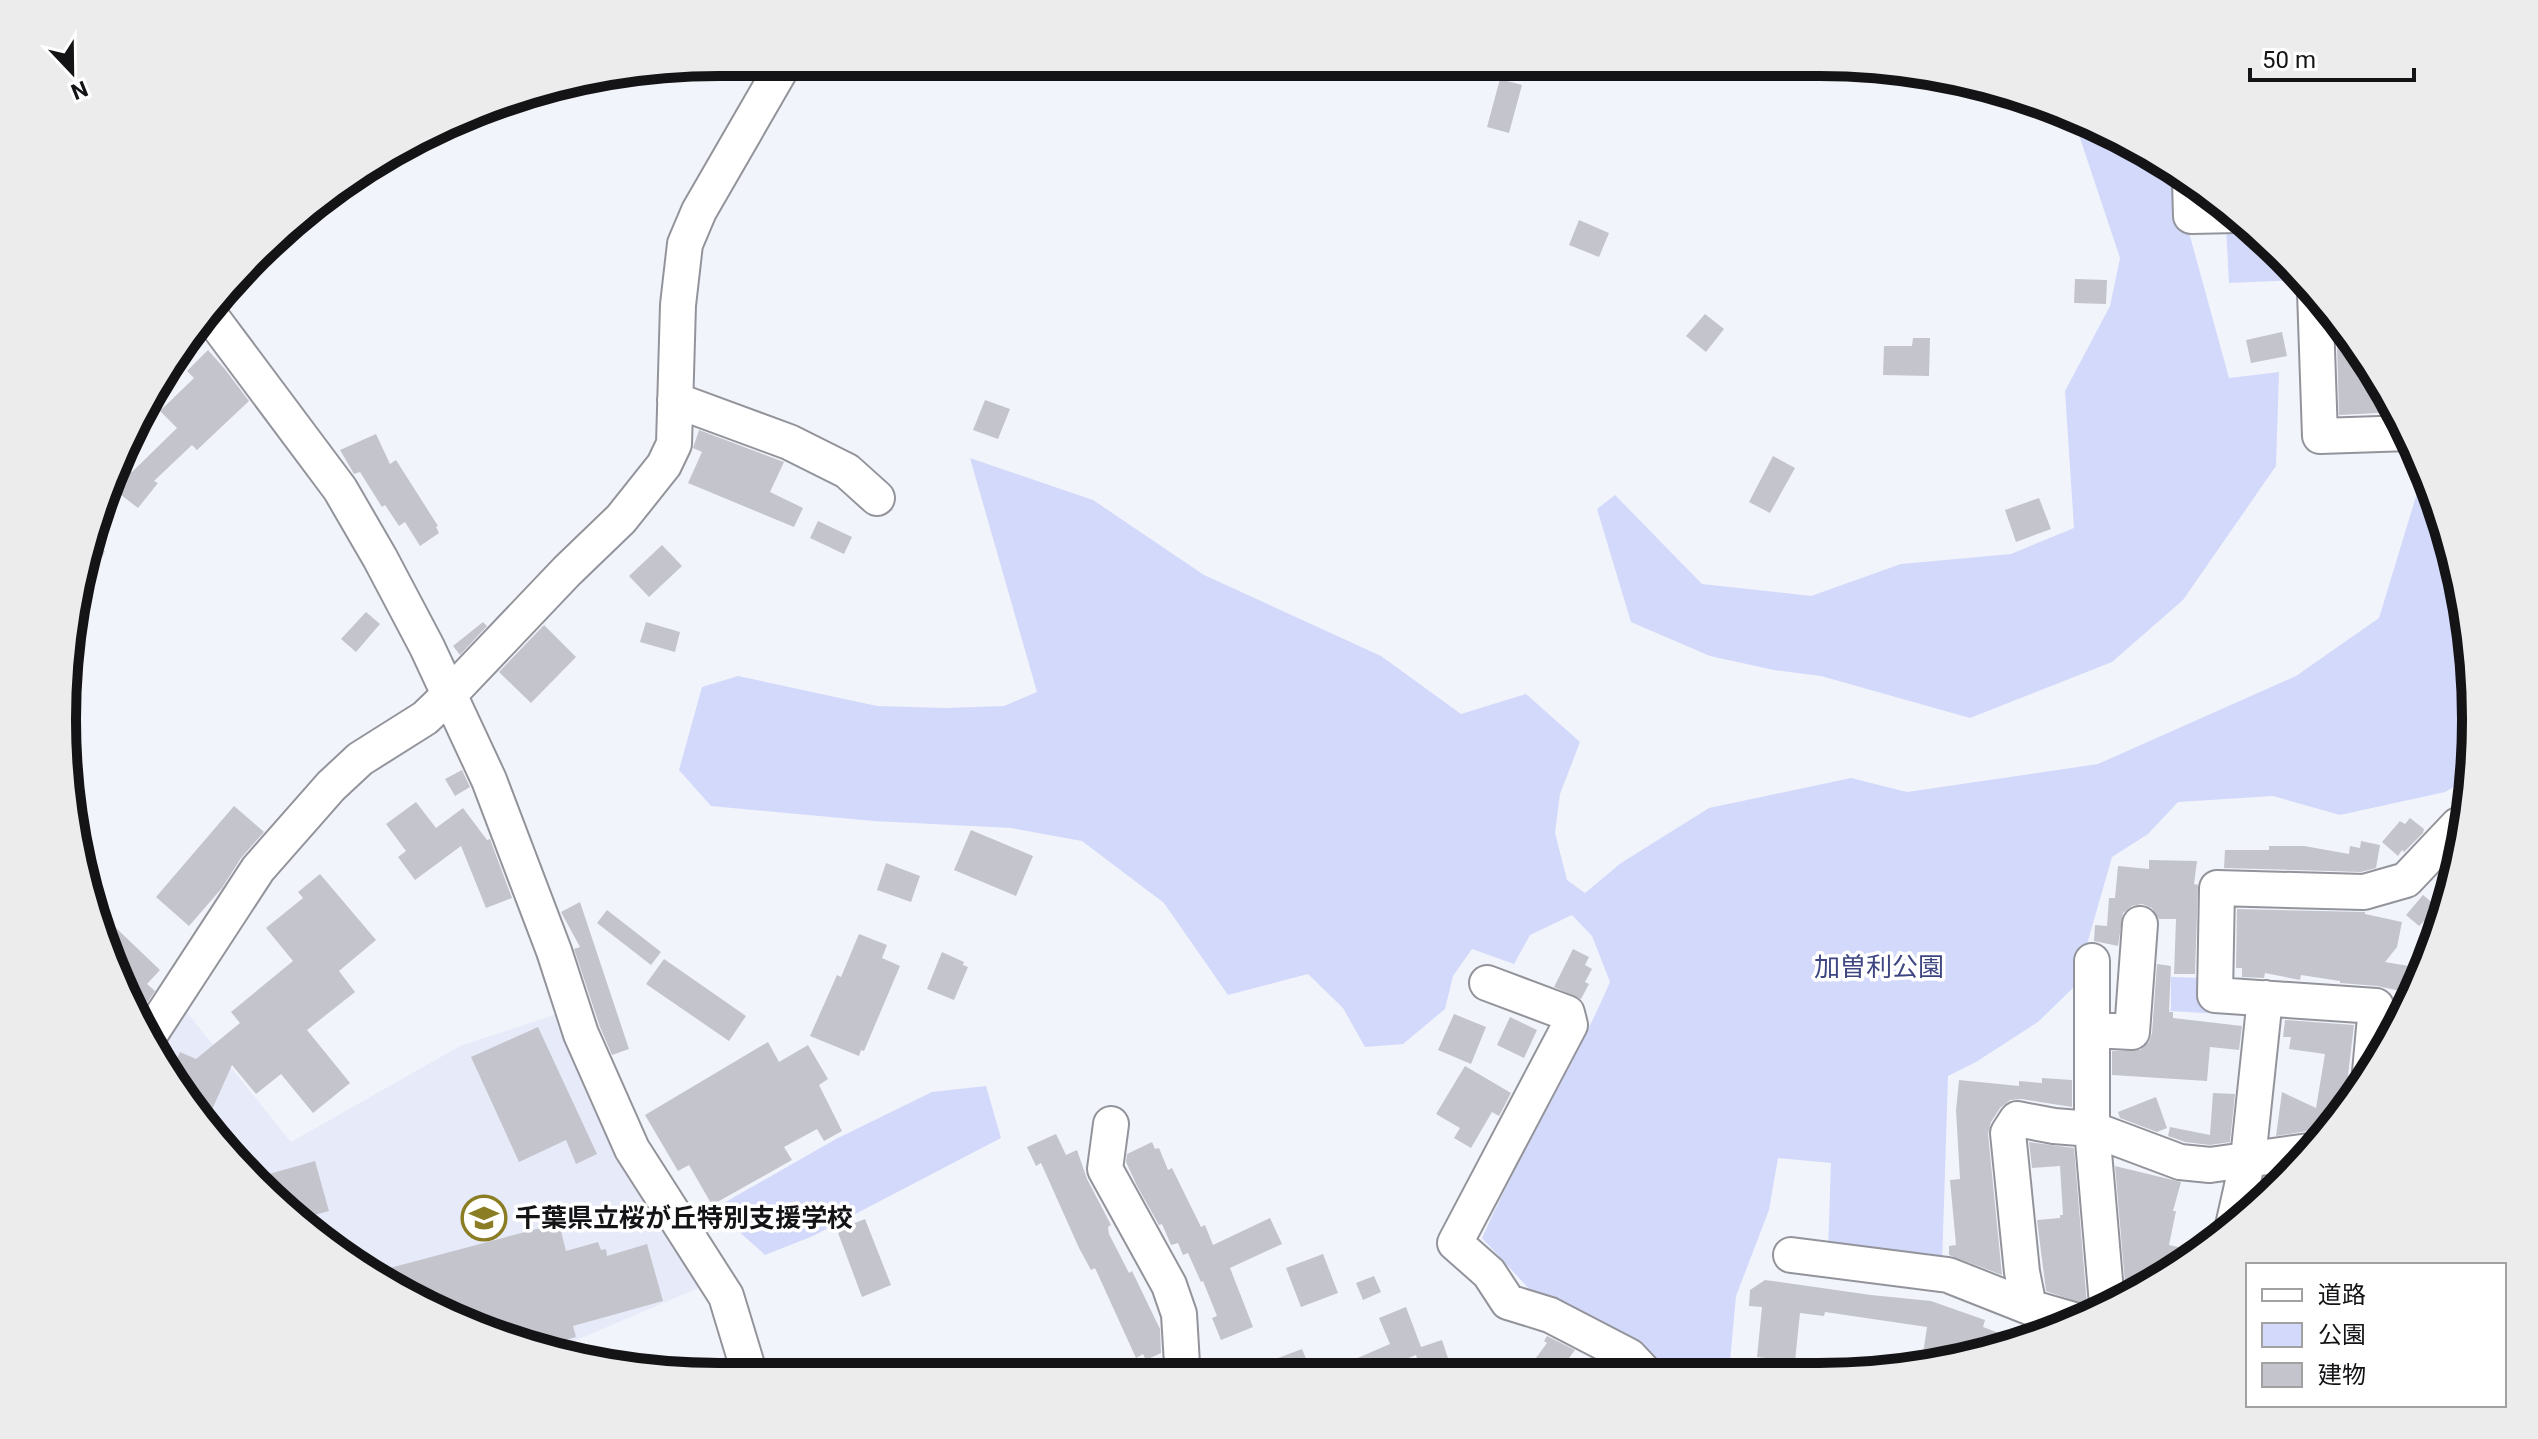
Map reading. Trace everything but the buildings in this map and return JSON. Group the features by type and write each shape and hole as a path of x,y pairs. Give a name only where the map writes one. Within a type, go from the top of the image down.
{"street":[{"path":"155,1027 258,869 331,786 360,759 425,718 449,695 621,519 664,465 674,444 678,305 685,244 699,211 777,76"},
{"path":"2190,195 2191,216 2218,215"},
{"path":"2322,319 2320,436 2395,433"},
{"path":"215,321 340,489 380,558 489,780 554,951 581,1034 632,1149 726,1296 746,1363"},
{"path":"675,400 789,442 847,471 877,498"},
{"path":"2372,1047 2376,1006 2215,995 2217,888 2364,892 2406,880 2452,831"},
{"path":"2092,1030 2132,1032 2140,924"},
{"path":"2092,961 2092,1129 2106,1295"},
{"path":"1487,983 1567,1013 1570,1025 1455,1243 1489,1273 1508,1302 1550,1315 1629,1356 1636,1363"},
{"path":"2237,1208 2248,1159 2265,998"},
{"path":"2029,1307 2022,1272 2008,1133 2017,1119 2092,1129 2180,1162 2210,1165 2294,1153"},
{"path":"1111,1124 1105,1169 1169,1285 1179,1314 1182,1363"},
{"path":"1791,1255 1948,1275 2060,1316"}],"shaded area":[{"name":"千葉県立桜が丘特別支援学校","path":"181,1005 291,1142 460,1046 563,1012 710,1283 567,1344 473,1314 435,1297 362,1255 295,1203 236,1144 184,1077 162,1041"}],"green space":[{"path":"2078,131 2176,184 2229,378 2279,372 2276,466 2183,600 2112,662 1970,718 1821,676 1774,670 1710,656 1631,622 1597,509 1615,495 1702,584 1811,596 1901,564 2011,554 2074,528 2065,391 2110,306 2120,258"},
{"path":"2226,226 2231,226 2243,236 2289,280 2229,283"},
{"name":"加曽利公園","path":"970,458 1093,500 1204,575 1381,656 1461,714 1526,694 1580,742 1560,794 1555,833 1567,880 1585,893 1621,863 1709,808 1851,778 1907,792 2098,764 2296,676 2379,618 2419,488 2450,594 2461,677 2461,762 2458,784 2445,792 2340,815 2273,796 2178,802 2148,834 2112,857 2075,986 2038,1022 1976,1062 1948,1076 1942,1265 1828,1251 1831,1163 1778,1158 1769,1210 1736,1296 1730,1363 1652,1363 1544,1305 1482,1238 1610,982 1592,936 1572,915 1530,935 1514,964 1472,949 1453,976 1445,1009 1403,1044 1365,1047 1343,1008 1308,974 1228,995 1164,903 1082,841 1011,828 874,821 711,806 679,770 702,687 738,676 877,706 1004,706 1037,692"},
{"path":"2171,977 2209,978 2259,1016 2168,1011 2171,1010"},
{"path":"986,1086 1001,1138 813,1236 765,1255 737,1230 708,1212 836,1139 932,1092"}],"place":[{"name":"千葉県立桜が丘特別支援学校","path":"484,1218"}]}
